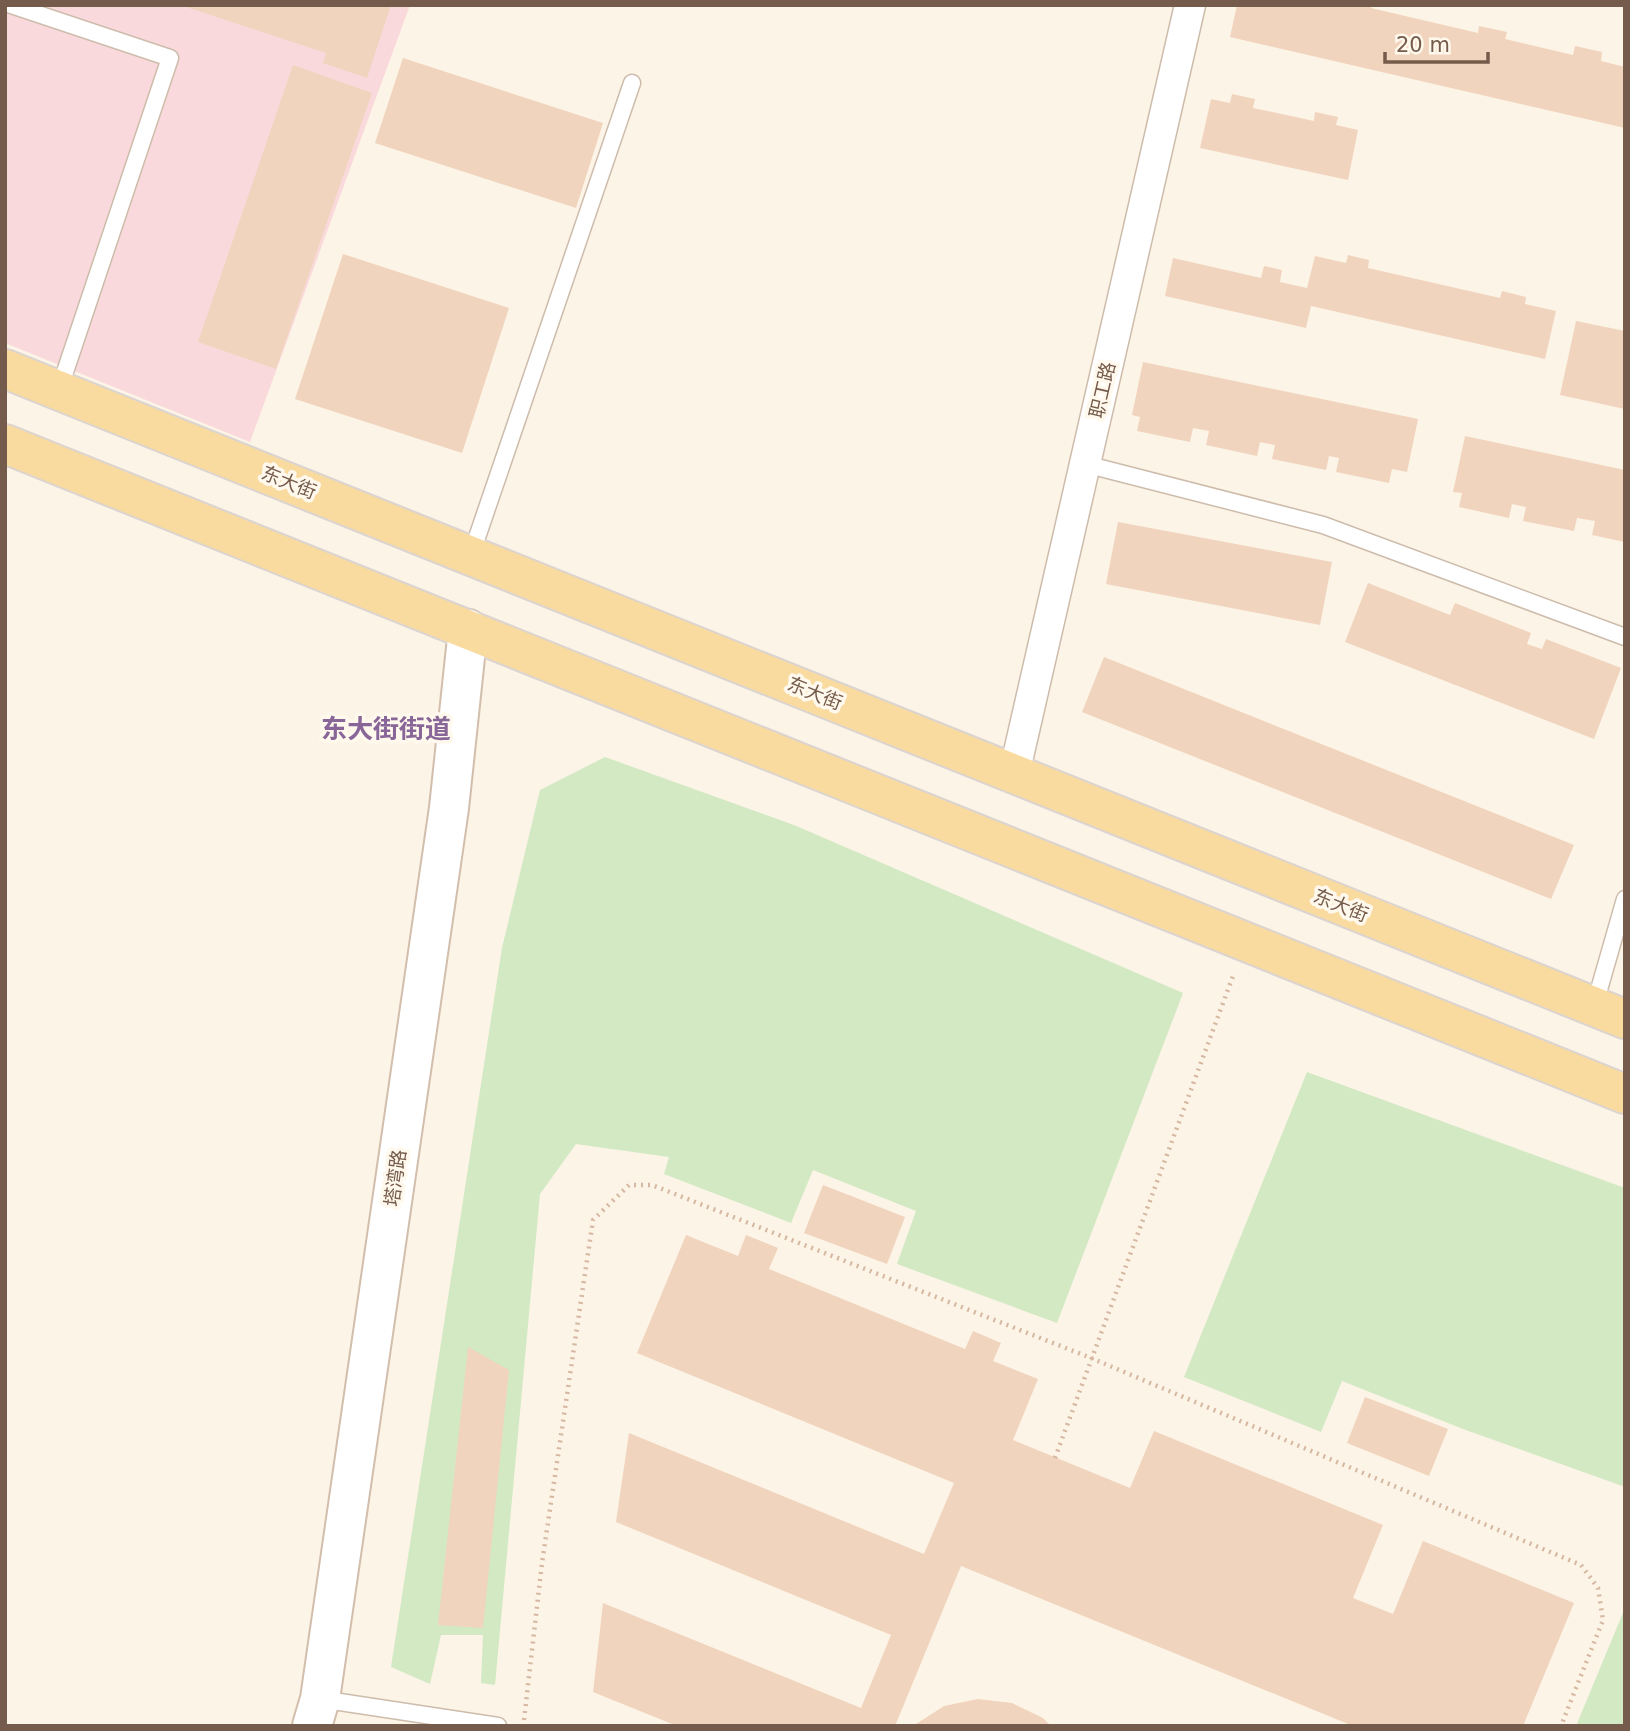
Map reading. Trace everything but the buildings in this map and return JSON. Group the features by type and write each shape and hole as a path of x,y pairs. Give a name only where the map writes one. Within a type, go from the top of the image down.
{"main road":[{"name":"东大街","path":"5,369 1609,1013"},
{"path":"5,444 1625,1094"}],"street":[{"name":"职工路","path":"1014,774 1190,5"},
{"name":"塔湾路","path":"316,1712 449,808 468,629"}],"lane":[{"path":"11,5 170,58 58,390"},
{"path":"471,555 632,83"},
{"path":"1085,464 1323,525 1625,638"},
{"path":"1609,1013 1625,899"},
{"path":"316,1712 498,1726"}],"path":[{"path":"1055,1458 1246,942"},
{"path":"523,1726 542,1563 593,1220 629,1185 652,1185 1091,1358 1581,1565 1598,1588 1603,1620 1561,1726"}],"shaded area":[{"path":"5,5 410,5 250,442 5,343"}],"green space":[{"path":"605,757 794,825 1183,993 1057,1323 897,1264 916,1211 813,1170 791,1223 664,1174 669,1157 576,1144 540,1194 495,1685 481,1683 483,1635 441,1635 430,1684 391,1667 502,948 540,790"},
{"path":"1307,1072 1625,1188 1625,1487 1463,1429 1342,1381 1321,1432 1184,1377"},
{"path":"1625,1608 1625,1726 1576,1726"}],"district":[{"name":"东大街街道","path":"386,729"}]}
